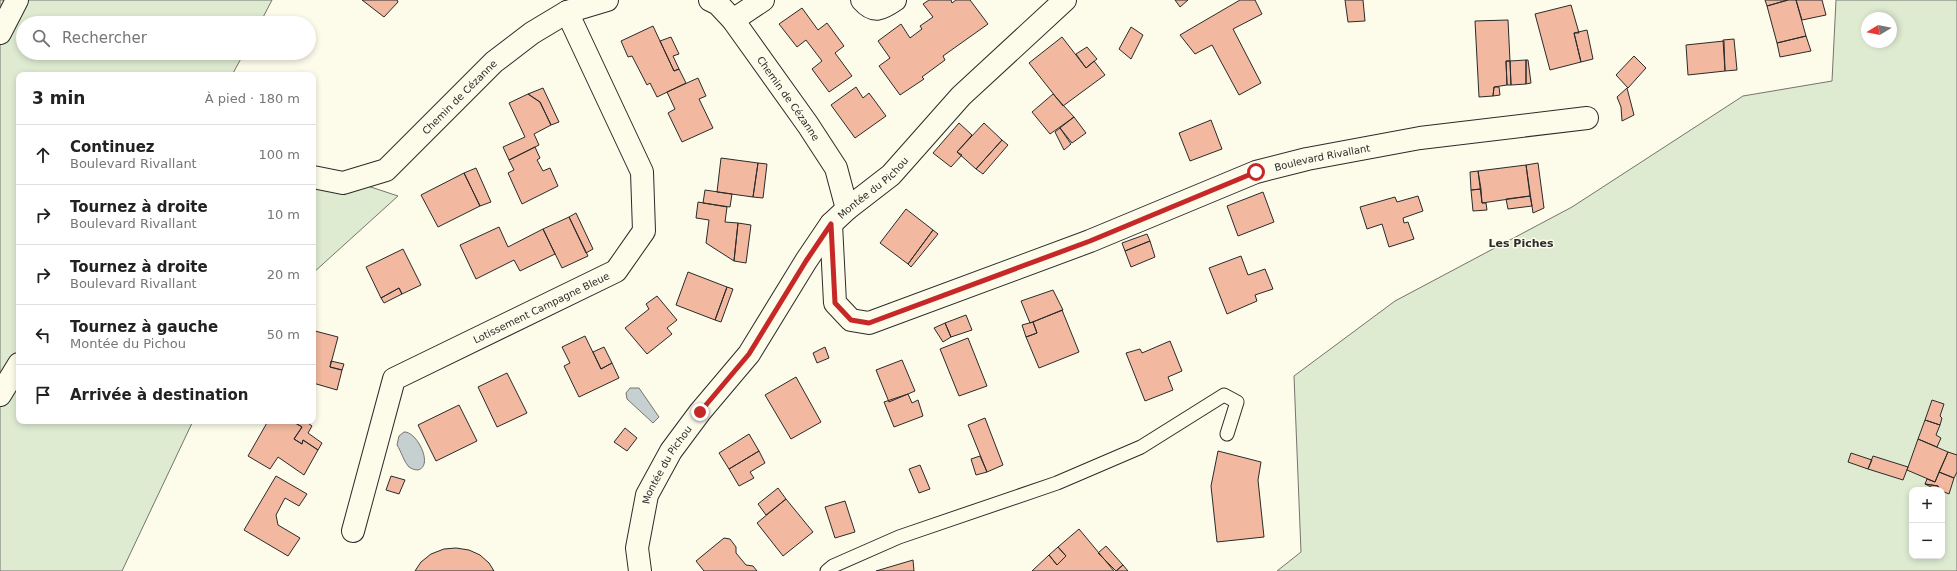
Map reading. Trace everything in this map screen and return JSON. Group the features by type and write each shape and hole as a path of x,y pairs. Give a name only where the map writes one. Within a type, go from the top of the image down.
{"street":[{"path":"0,33 17,0"},
{"name":"Chemin de Cézanne","path":"316,178 343,183 386,170 494,62 532,33 567,12 607,0"},
{"name":"Chemin de Cézanne","path":"710,0 718,4 733,20 808,125 836,168 839,216"},
{"path":"733,20 763,0"},
{"path":"862,0 867,5 875,9 883,8 895,0"},
{"name":"Montée du Pichou","path":"640,571 637,548 647,494 670,451 700,412 749,354 806,261 839,216 891,175 961,96 1065,0"},
{"name":"Lotissement Campagne Bleue","path":"353,531 394,379 616,271 644,231 642,172 567,12"},
{"name":"Boulevard Rivallant","path":"839,216 835,303 851,320 869,323 1090,241 1256,172 1307,159 1420,138 1587,118"},
{"path":"0,395 16,369"}],"lane":[{"path":"827,571 833,566 900,537 1057,483 1134,450 1224,395 1237,402 1227,434"}],"green space":[{"path":"0,0 272,0 264,16 16,16 16,60 240,60 234,72 16,72 16,424 192,424 122,571 0,571"},
{"path":"1836,0 1957,0 1957,571 1277,571 1301,552 1294,376 1395,301 1572,207 1743,96 1832,81"},
{"path":"316,169 398,196 316,270"}],"shaded area":[{"path":"630,388 639,388 659,417 653,423 627,399 626,393"},
{"path":"404,432 409,433 414,437 422,449 424,462 423,467 418,470 409,467 397,445 399,436"}],"building":[{"path":"362,0 397,0 398,2 384,17"},
{"path":"929,0 951,0 952,3 956,0 970,0 988,24 943,56 945,60 922,77 924,79 900,95 879,66 890,58 878,41 901,24 910,38 922,29 920,26 933,17 923,4"},
{"path":"1175,0 1188,0 1180,7"},
{"path":"1240,0 1255,0 1262,14 1233,29 1261,83 1239,95 1212,45 1195,54 1180,35"},
{"path":"1345,0 1363,0 1365,21 1348,22"},
{"path":"1765,0 1788,0 1767,6"},
{"path":"1788,0 1796,0 1806,36 1777,43 1767,6"},
{"path":"1796,0 1822,0 1826,15 1802,20"},
{"path":"1571,5 1579,33 1574,33 1581,62 1550,70 1535,14"},
{"path":"802,8 818,30 827,23 844,46 835,53 852,76 829,92 812,69 822,61 806,40 797,47 779,24"},
{"path":"1508,20 1510,61 1506,61 1507,85 1494,87 1493,96 1479,97 1475,21"},
{"path":"653,26 674,71 679,69 686,83 657,97 650,83 647,85 632,56 628,57 621,41"},
{"path":"1131,27 1143,35 1131,59 1119,49"},
{"path":"1587,30 1593,59 1581,62 1574,33"},
{"path":"1806,36 1811,51 1780,57 1777,43"},
{"path":"671,37 679,54 673,56 679,69 674,71 660,41"},
{"path":"1062,37 1086,68 1094,61 1105,75 1063,106 1029,63"},
{"path":"1734,39 1737,70 1725,71 1723,40"},
{"path":"1724,41 1725,71 1688,75 1686,45"},
{"path":"1087,47 1097,59 1086,68 1076,54"},
{"path":"1634,56 1646,68 1628,88 1616,75"},
{"path":"1526,60 1526,84 1511,85 1510,61"},
{"path":"1526,60 1528,60 1531,83 1526,84"},
{"path":"1506,61 1510,61 1511,85 1507,85"},
{"path":"698,78 706,96 699,99 713,128 682,142 668,113 675,109 667,92"},
{"path":"856,87 863,98 869,93 886,116 855,138 831,105"},
{"path":"1494,87 1499,87 1500,95 1493,96"},
{"path":"543,88 559,122 551,125 540,102 528,94"},
{"path":"1627,88 1634,115 1622,121 1621,107 1617,97"},
{"path":"528,94 540,102 551,125 534,134 539,145 509,160 503,147 525,137 509,103"},
{"path":"1053,94 1074,117 1050,134 1032,112"},
{"path":"1074,117 1086,133 1072,143 1060,128"},
{"path":"1211,120 1222,149 1190,161 1179,133"},
{"path":"959,123 972,135 957,152 962,155 951,167 933,153"},
{"path":"984,123 1002,140 976,169 957,152"},
{"path":"1060,128 1071,144 1064,150 1055,132"},
{"path":"1002,140 1008,145 983,174 976,169"},
{"path":"535,147 540,158 537,160 543,171 550,168 558,186 522,204 508,173 514,170 509,160"},
{"path":"721,158 758,163 753,197 717,192"},
{"path":"758,163 767,164 763,198 753,197"},
{"path":"1538,163 1544,208 1533,213 1526,165"},
{"path":"1526,165 1530,196 1482,203 1478,171"},
{"path":"476,168 491,202 480,206 464,173"},
{"path":"1478,171 1481,189 1471,190 1470,172"},
{"path":"464,173 480,206 438,227 421,195"},
{"path":"1481,189 1482,203 1486,203 1487,210 1473,211 1471,190"},
{"path":"705,190 732,194 730,207 703,203"},
{"path":"1263,192 1274,222 1238,236 1227,206"},
{"path":"1418,196 1423,211 1403,218 1404,223 1408,222 1414,239 1389,247 1382,224 1367,229 1360,207 1395,197 1397,202"},
{"path":"1530,196 1532,206 1508,209 1506,199"},
{"path":"698,202 727,207 725,222 738,223 734,261 706,243 709,220 696,218"},
{"path":"906,209 933,230 908,264 880,243"},
{"path":"576,213 593,249 586,253 569,217"},
{"path":"569,217 588,256 562,268 543,229"},
{"path":"738,223 751,225 746,263 734,261"},
{"path":"499,227 508,247 543,229 555,254 520,271 514,260 476,279 460,245"},
{"path":"933,230 938,234 911,267 908,264"},
{"path":"1147,234 1150,241 1125,251 1122,243"},
{"path":"1150,241 1155,257 1131,267 1125,251"},
{"path":"403,249 421,285 402,294 399,288 381,298 366,267"},
{"path":"1241,256 1248,275 1265,269 1273,289 1255,295 1257,301 1227,314 1209,268"},
{"path":"688,272 727,287 715,320 676,305"},
{"path":"727,287 733,289 721,322 715,320"},
{"path":"399,288 402,294 384,303 381,298"},
{"path":"1053,290 1063,310 1030,323 1021,301"},
{"path":"657,296 677,320 667,328 672,334 647,354 625,328 649,309 646,304"},
{"path":"1062,310 1079,352 1039,368 1026,337 1037,333 1033,322"},
{"path":"966,315 972,330 951,337 945,323"},
{"path":"1033,322 1037,333 1026,337 1022,325"},
{"path":"945,323 951,337 943,342 934,328"},
{"path":"316,331 338,337 330,367 342,370 337,390 316,384"},
{"path":"585,336 601,369 612,363 619,378 579,397 564,366 570,363 562,347"},
{"path":"968,338 987,386 959,396 940,349"},
{"path":"1170,341 1182,371 1168,377 1173,390 1145,401 1126,353 1140,349 1142,353"},
{"path":"604,347 612,363 601,369 593,352"},
{"path":"825,347 829,358 817,363 813,353"},
{"path":"902,360 915,391 889,402 876,370"},
{"path":"331,361 344,364 342,370 330,367"},
{"path":"507,373 527,413 497,427 478,387"},
{"path":"796,377 821,422 791,439 765,395"},
{"path":"908,394 912,403 918,400 923,416 894,427 884,402"},
{"path":"1932,400 1944,404 1940,416 1942,418 1940,425 1925,420"},
{"path":"459,405 477,441 436,461 418,425"},
{"path":"985,418 1003,465 987,472 968,425"},
{"path":"1925,420 1940,425 1936,435 1941,438 1937,447 1918,439"},
{"path":"266,424 297,424 302,427 294,439 302,444 303,440 318,450 304,475 278,457 270,469 248,456"},
{"path":"297,424 309,424 312,426 308,433 322,443 318,450 303,440 302,444 294,439 302,427"},
{"path":"625,428 637,438 627,451 614,442"},
{"path":"749,434 759,451 729,469 719,453"},
{"path":"1918,439 1948,452 1935,482 1907,470"},
{"path":"759,451 765,463 750,472 754,478 739,486 729,469"},
{"path":"1218,451 1261,462 1258,480 1264,537 1217,542 1211,486"},
{"path":"1948,452 1957,455 1957,472 1954,478 1939,472"},
{"path":"1851,453 1872,460 1868,469 1848,462"},
{"path":"980,456 987,472 976,475 971,459"},
{"path":"1873,456 1908,467 1903,480 1868,469"},
{"path":"920,465 930,489 919,493 909,469"},
{"path":"1939,472 1954,478 1949,494 1945,492 1945,487 1925,484 1927,479 1935,482"},
{"path":"276,476 307,494 299,506 285,498 276,515 278,525 300,538 288,556 244,530"},
{"path":"391,476 405,480 399,494 386,490"},
{"path":"1925,484 1939,487 1931,487"},
{"path":"778,488 786,499 766,515 758,504"},
{"path":"786,499 813,532 783,556 757,523"},
{"path":"845,501 855,532 835,538 825,507"},
{"path":"1079,529 1114,571 1032,571 1049,555 1057,565 1066,556 1058,547"},
{"path":"724,538 730,539 736,547 736,553 746,565 753,566 757,571 704,571 696,561"},
{"path":"1106,546 1123,565 1116,571 1098,553"},
{"path":"1058,547 1066,556 1057,565 1049,555"},
{"path":"456,548 469,550 480,555 489,563 494,571 415,571 421,562 431,554 444,549"},
{"path":"913,560 914,571 876,571"},
{"path":"1123,565 1128,571 1116,571"}],"district":[{"name":"Les Piches","path":"1521,243"}],"route":[{"path":"700,412 749,354 806,261 831,224 835,303 851,320 869,323 889,317 1090,241 1256,172"}]}
